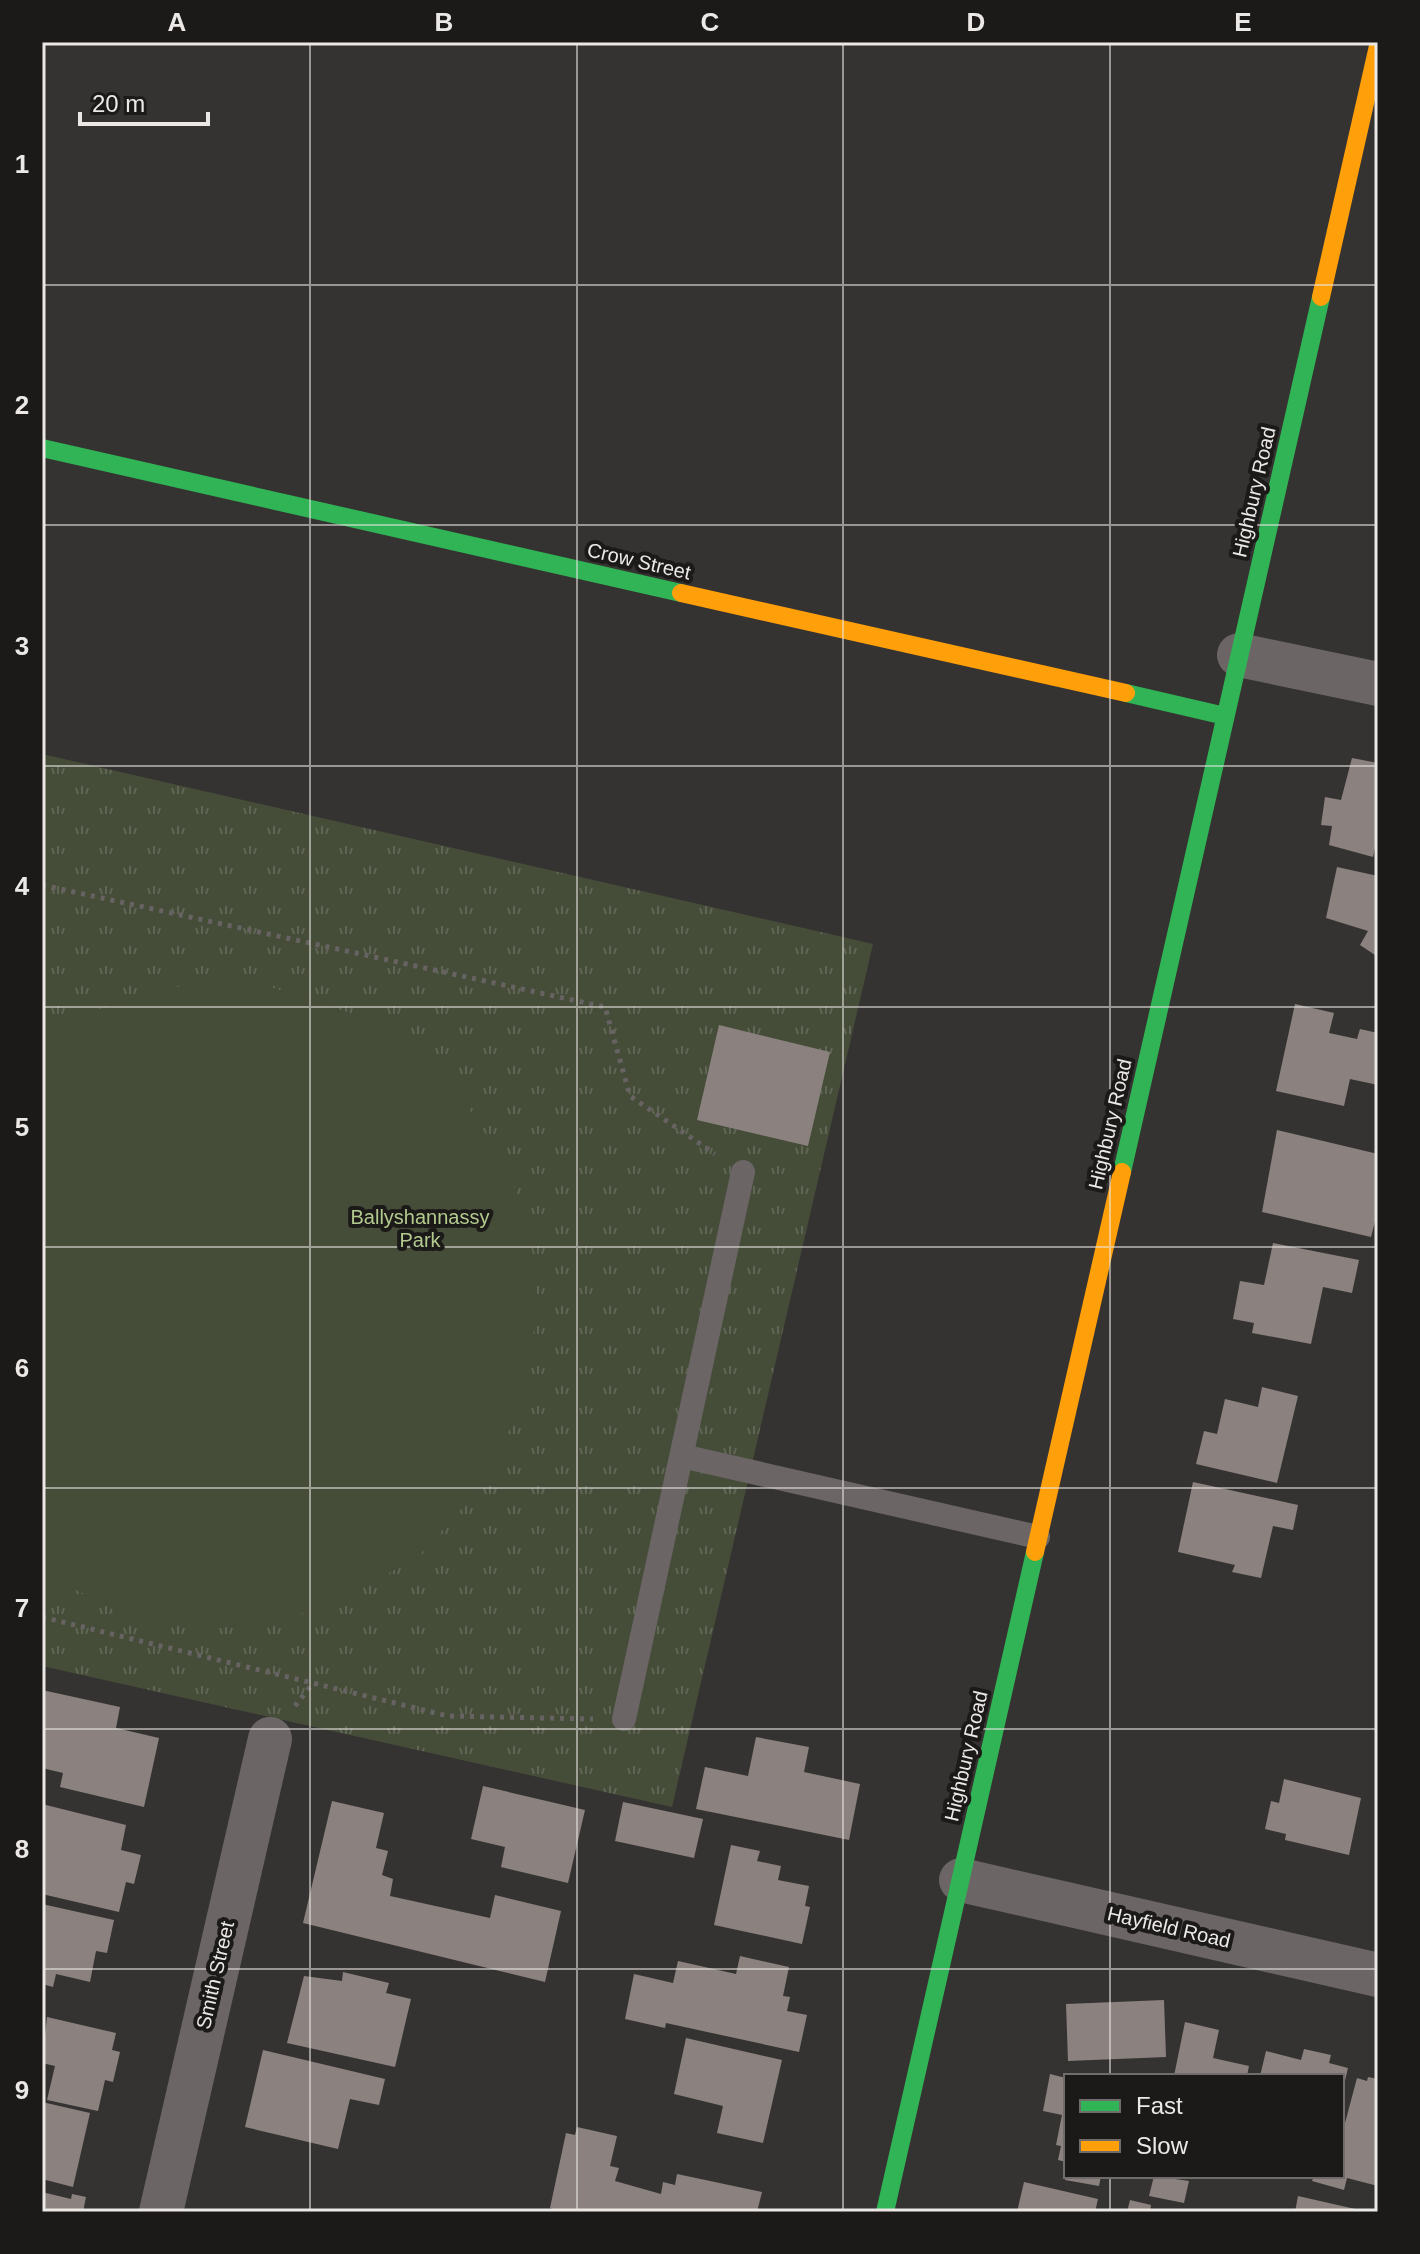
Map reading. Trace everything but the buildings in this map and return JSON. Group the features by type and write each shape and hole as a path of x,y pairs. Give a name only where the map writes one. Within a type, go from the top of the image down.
{"main road":[{"name":"Highbury Road","path":"885,2212 1378,46"},
{"name":"Crow Street","path":"42,448 1225,716"}],"street":[{"path":"1239,655 1378,684"},
{"name":"Smith Street","path":"161,2212 270,1739"},
{"name":"Hayfield Road","path":"961,1880 1378,1975"}],"lane":[{"path":"624,1719 743,1172"},
{"path":"682,1456 1038,1537"}],"path":[{"path":"42,885 605,1007 630,1096 743,1172"},
{"path":"42,1617 448,1716 624,1719"}],"green space":[{"name":"Ballyshannassy Park","path":"42,754 873,944 672,1807 42,1666"},
{"path":"268,986 368,1019 452,1083 510,1171 538,1273 530,1378 490,1477 419,1556 326,1609 221,1628 116,1611 42,1572 42,1039 63,1022 163,987"}],"traffic: fast":[{"path":"1122,1172 1321,297"},
{"path":"42,448 681,593"},
{"path":"1126,693 1225,716"},
{"path":"885,2212 1035,1552"}],"traffic: slow":[{"path":"1321,297 1378,46"},
{"path":"681,593 1126,693"},
{"path":"1035,1552 1122,1172"}]}
